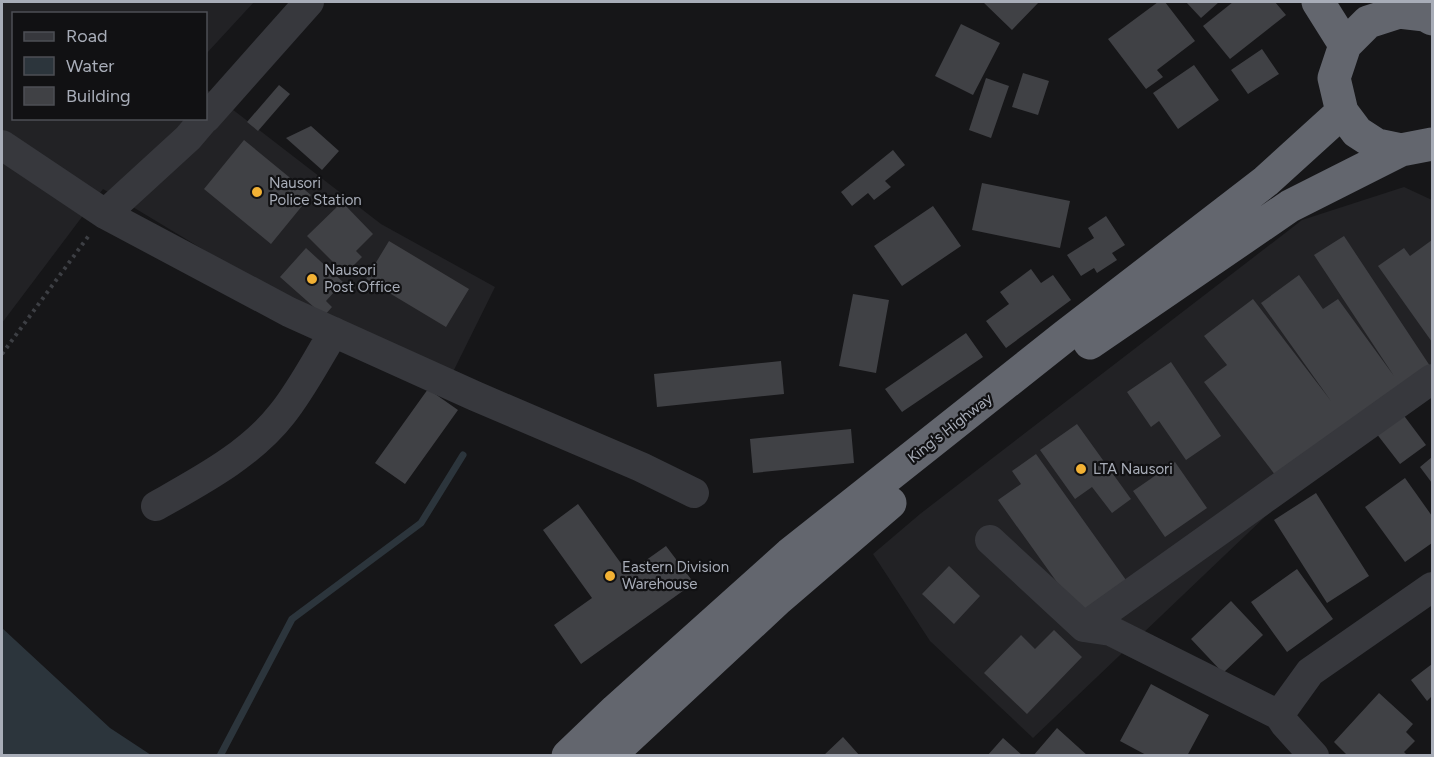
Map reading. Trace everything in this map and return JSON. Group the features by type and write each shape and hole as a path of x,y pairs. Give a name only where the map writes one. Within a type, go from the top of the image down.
{"highway":[{"path":"1318,2 1345,45"},
{"path":"1417,147 1377,145 1357,132 1342,112 1334,78 1345,45 1387,7 1425,15 1432,19"},
{"name":"King's Highway","path":"568,756 790,554 1065,336 1266,181 1342,112"},
{"name":"King's Highway","path":"609,756 786,592 933,466 1077,352 1290,206 1417,147"}],"street":[{"path":"207,116 309,2"},
{"path":"105,214 188,138 203,120"},
{"path":"2,145 105,214 289,312 631,462 694,494"},
{"path":"156,506 245,452 282,415 334,332"},
{"path":"1084,627 1432,379"},
{"path":"990,540 1084,627 1111,631 1279,715 1314,756"},
{"path":"1279,715 1310,672 1432,587"}],"path":[{"path":"2,354 105,214"}],"shaded area":[{"path":"2,2 254,2 207,53 207,12 12,12 12,120 207,120 207,90 381,224 495,287 451,376 320,320 103,189 2,323"},
{"path":"1404,187 1432,200 1432,386 1269,513 1033,738 930,641 873,554 920,514 1302,220"}],"water":[{"path":"2,628 110,728 151,755 2,755"}],"building":[{"path":"983,2 1039,2 1012,30"},
{"path":"1158,2 1165,2 1195,41 1157,70 1163,77 1146,89 1108,39"},
{"path":"1186,2 1219,2 1201,18"},
{"path":"1233,2 1275,2 1286,15 1230,59 1203,26"},
{"path":"961,24 1000,43 973,95 935,76"},
{"path":"1262,49 1279,74 1248,94 1231,70"},
{"path":"1194,65 1219,100 1178,129 1153,93"},
{"path":"1023,73 1049,81 1038,115 1012,107"},
{"path":"986,78 1009,86 991,138 969,130"},
{"path":"279,85 290,94 258,131 247,122"},
{"path":"311,126 339,151 322,170 286,138"},
{"name":"Nausori Police Station","path":"244,140 311,195 271,244 204,189"},
{"path":"893,150 905,165 885,181 891,187 874,200 868,193 852,206 841,192"},
{"path":"982,183 1070,201 1060,248 972,230"},
{"path":"342,202 373,234 356,251 362,257 345,274 307,236"},
{"path":"933,206 961,246 902,286 874,246"},
{"path":"1106,216 1125,245 1112,253 1117,260 1097,273 1094,268 1081,276 1067,255 1094,238 1088,228"},
{"path":"1344,236 1432,369 1279,480 1204,382 1227,365 1204,336 1253,299 1331,401 1261,303 1299,275 1323,309 1338,299 1394,376 1314,255"},
{"path":"1432,240 1432,342 1378,266 1404,248 1410,256"},
{"path":"389,241 469,289 446,327 366,279"},
{"name":"Nausori Post Office","path":"306,248 343,282 326,301 332,307 324,316 280,277"},
{"path":"1031,269 1041,283 1053,275 1071,300 1006,348 986,321 1009,304 1000,292"},
{"path":"853,294 889,300 876,373 839,366"},
{"path":"966,333 983,357 902,412 885,389"},
{"path":"781,361 784,394 657,407 654,374"},
{"path":"1171,362 1221,436 1186,460 1159,421 1151,427 1127,392"},
{"path":"428,389 458,410 405,484 375,463"},
{"path":"1402,413 1426,445 1400,464 1376,433"},
{"name":"LTA Nausori","path":"1077,424 1131,499 1112,513 1092,487 1075,499 1040,450"},
{"path":"851,429 854,463 753,473 750,439"},
{"path":"1036,454 1126,580 1079,613 998,500 1021,484 1012,471"},
{"path":"1432,457 1432,483 1420,467"},
{"path":"1175,462 1207,508 1165,537 1133,491"},
{"path":"1405,478 1432,516 1432,543 1405,562 1365,507"},
{"path":"1316,493 1369,576 1327,603 1274,520"},
{"path":"578,504 628,573 666,546 694,583 581,664 554,625 592,598 543,530"},
{"path":"949,566 980,596 954,624 922,594"},
{"path":"1297,569 1333,619 1287,652 1251,602"},
{"path":"1231,601 1263,635 1223,673 1191,639"},
{"path":"1054,630 1082,657 1027,714 984,673 1021,635 1035,649"},
{"path":"1432,664 1432,696 1427,701 1411,680"},
{"path":"1151,684 1209,715 1187,756 1148,756 1120,741"},
{"path":"1379,693 1413,724 1406,732 1415,741 1404,752 1408,756 1348,756 1334,742"},
{"path":"1057,728 1088,756 1033,756"},
{"path":"843,737 860,756 823,756"},
{"path":"1003,738 1023,756 987,756"}],"waterway":[{"path":"220,756 292,619 421,523 463,455"}],"place":[{"name":"Nausori Police Station","path":"257,192"},
{"name":"Nausori Post Office","path":"312,279"},
{"name":"LTA Nausori","path":"1081,469"},
{"name":"Eastern Division Warehouse","path":"610,576"}]}
